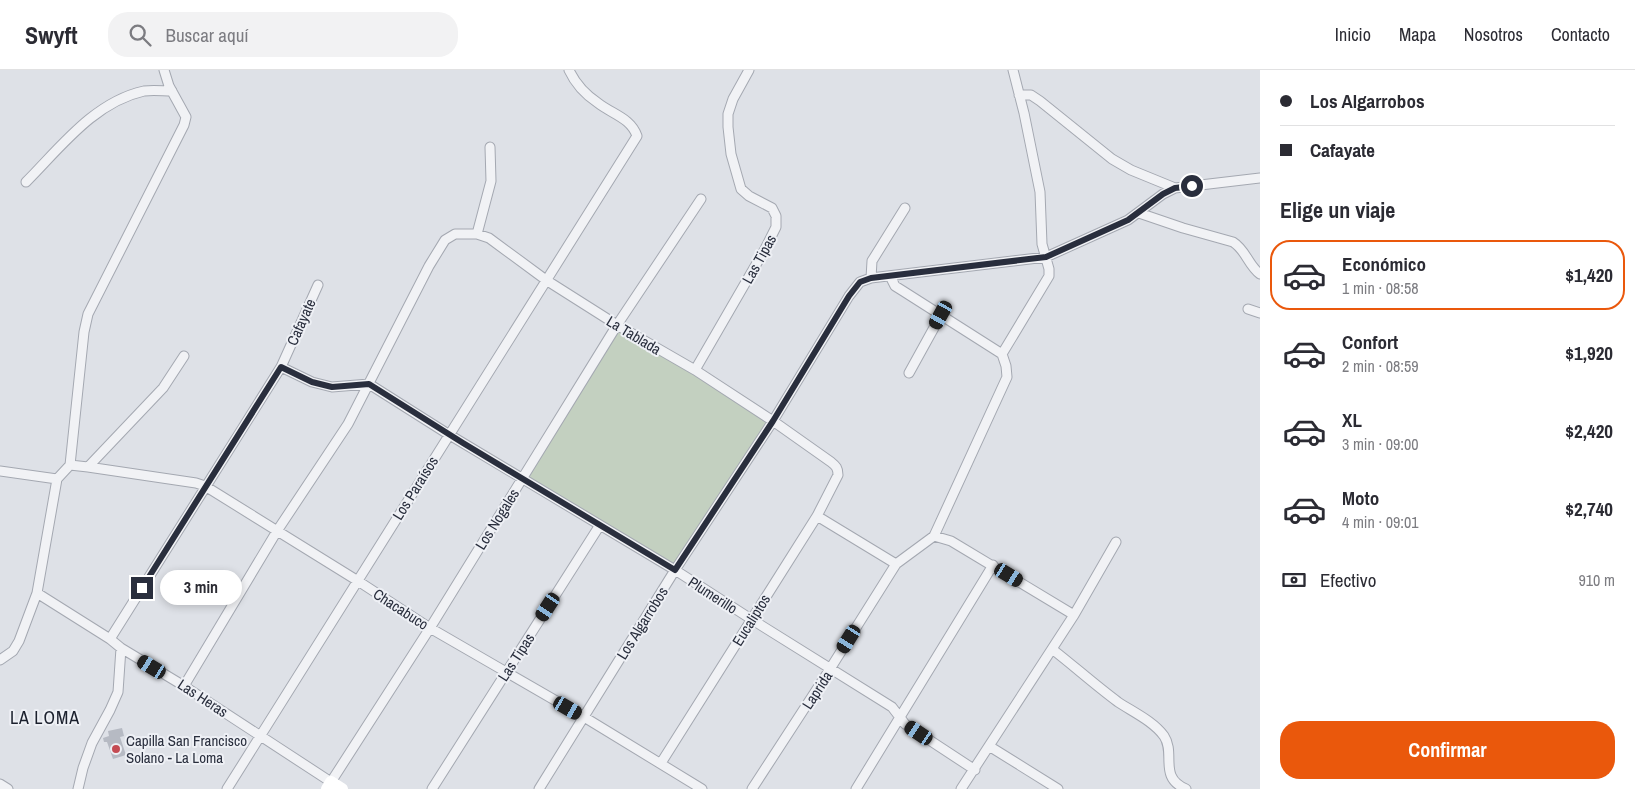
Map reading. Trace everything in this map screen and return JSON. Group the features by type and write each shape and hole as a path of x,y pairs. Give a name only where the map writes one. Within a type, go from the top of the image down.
{"street":[{"path":"0,660 13,651 19,641 37,593 56,479 70,465 84,332 88,314 184,125 186,117 172,91 164,70"},
{"name":"Los Paraísos","path":"227,789 636,136 634,129 628,122 597,103 573,79 569,70"},
{"name":"Las Tipas","path":"695,370 765,250 776,227 776,216 772,208 749,196 742,189 731,154 728,114 733,99 749,70"},
{"path":"1002,354 1048,276 1049,269 1042,244 1040,192 1013,70"},
{"path":"26,182 84,123 103,110 122,99 145,91 172,91"},
{"path":"1019,95 1031,94 1040,100 1112,159 1131,170 1175,188"},
{"path":"184,686 277,531 348,424 429,266 445,240 455,234 477,234 491,181 490,147"},
{"path":"905,208 872,261 871,278 1046,257 1128,220 1139,214 1163,194 1175,188 1260,178"},
{"name":"Los Nogales","path":"333,787 617,325 701,199"},
{"path":"1139,214 1233,242 1240,247 1260,274"},
{"name":"La Tablada","path":"477,234 489,238 546,280 617,325 695,370 773,421 836,466 838,475"},
{"path":"817,516 896,564 934,536 1007,378 1002,354 895,286 890,276"},
{"name":"Los Algarrobos","path":"539,789 675,570 773,421 849,296 860,282 871,278"},
{"name":"Cafayate","path":"110,639 204,486 281,367 318,285"},
{"path":"1248,309 1260,312"},
{"path":"909,373 941,315"},
{"path":"88,467 163,388 184,356"},
{"path":"281,367 312,382 332,387 369,384"},
{"name":"Plumerillo","path":"369,384 522,479 675,570 751,620 892,707 905,724 975,770"},
{"name":"Chacabuco","path":"70,465 196,482 204,486 430,628 584,717 702,789"},
{"path":"0,471 56,479"},
{"name":"Eucaliptos","path":"661,763 817,516 838,475"},
{"name":"Las Tipas","path":"432,789 600,525"},
{"path":"934,536 951,541 1074,615"},
{"path":"961,789 1074,615 1116,542"},
{"name":"Laprida","path":"752,789 896,564"},
{"path":"856,789 993,565"},
{"name":"Las Heras","path":"37,593 110,639 121,648 184,686 333,787"},
{"path":"78,789 92,743 118,692 121,648"},
{"path":"1052,649 1117,701 1157,728 1165,738 1168,746 1169,770 1174,781 1186,789"},
{"path":"989,746 1058,789"},
{"path":"0,784 8,789"}],"green space":[{"path":"617,325 773,421 675,570 522,479"}],"building":[{"name":"Capilla San Francisco Solano - La Loma","path":"122,728 124,736 120,737 126,755 113,759 107,742 104,742 103,738 109,736 108,731"}],"place":[{"name":"Capilla San Francisco Solano - La Loma","path":"116,749"}],"district":[{"name":"LA LOMA","path":"45,717"}],"route":[{"path":"142,588 204,486 281,367 312,382 332,387 369,384 522,479 675,570 773,421 849,296 860,282 871,278 1046,257 1128,220 1139,214 1163,194 1175,188 1192,186"}]}
